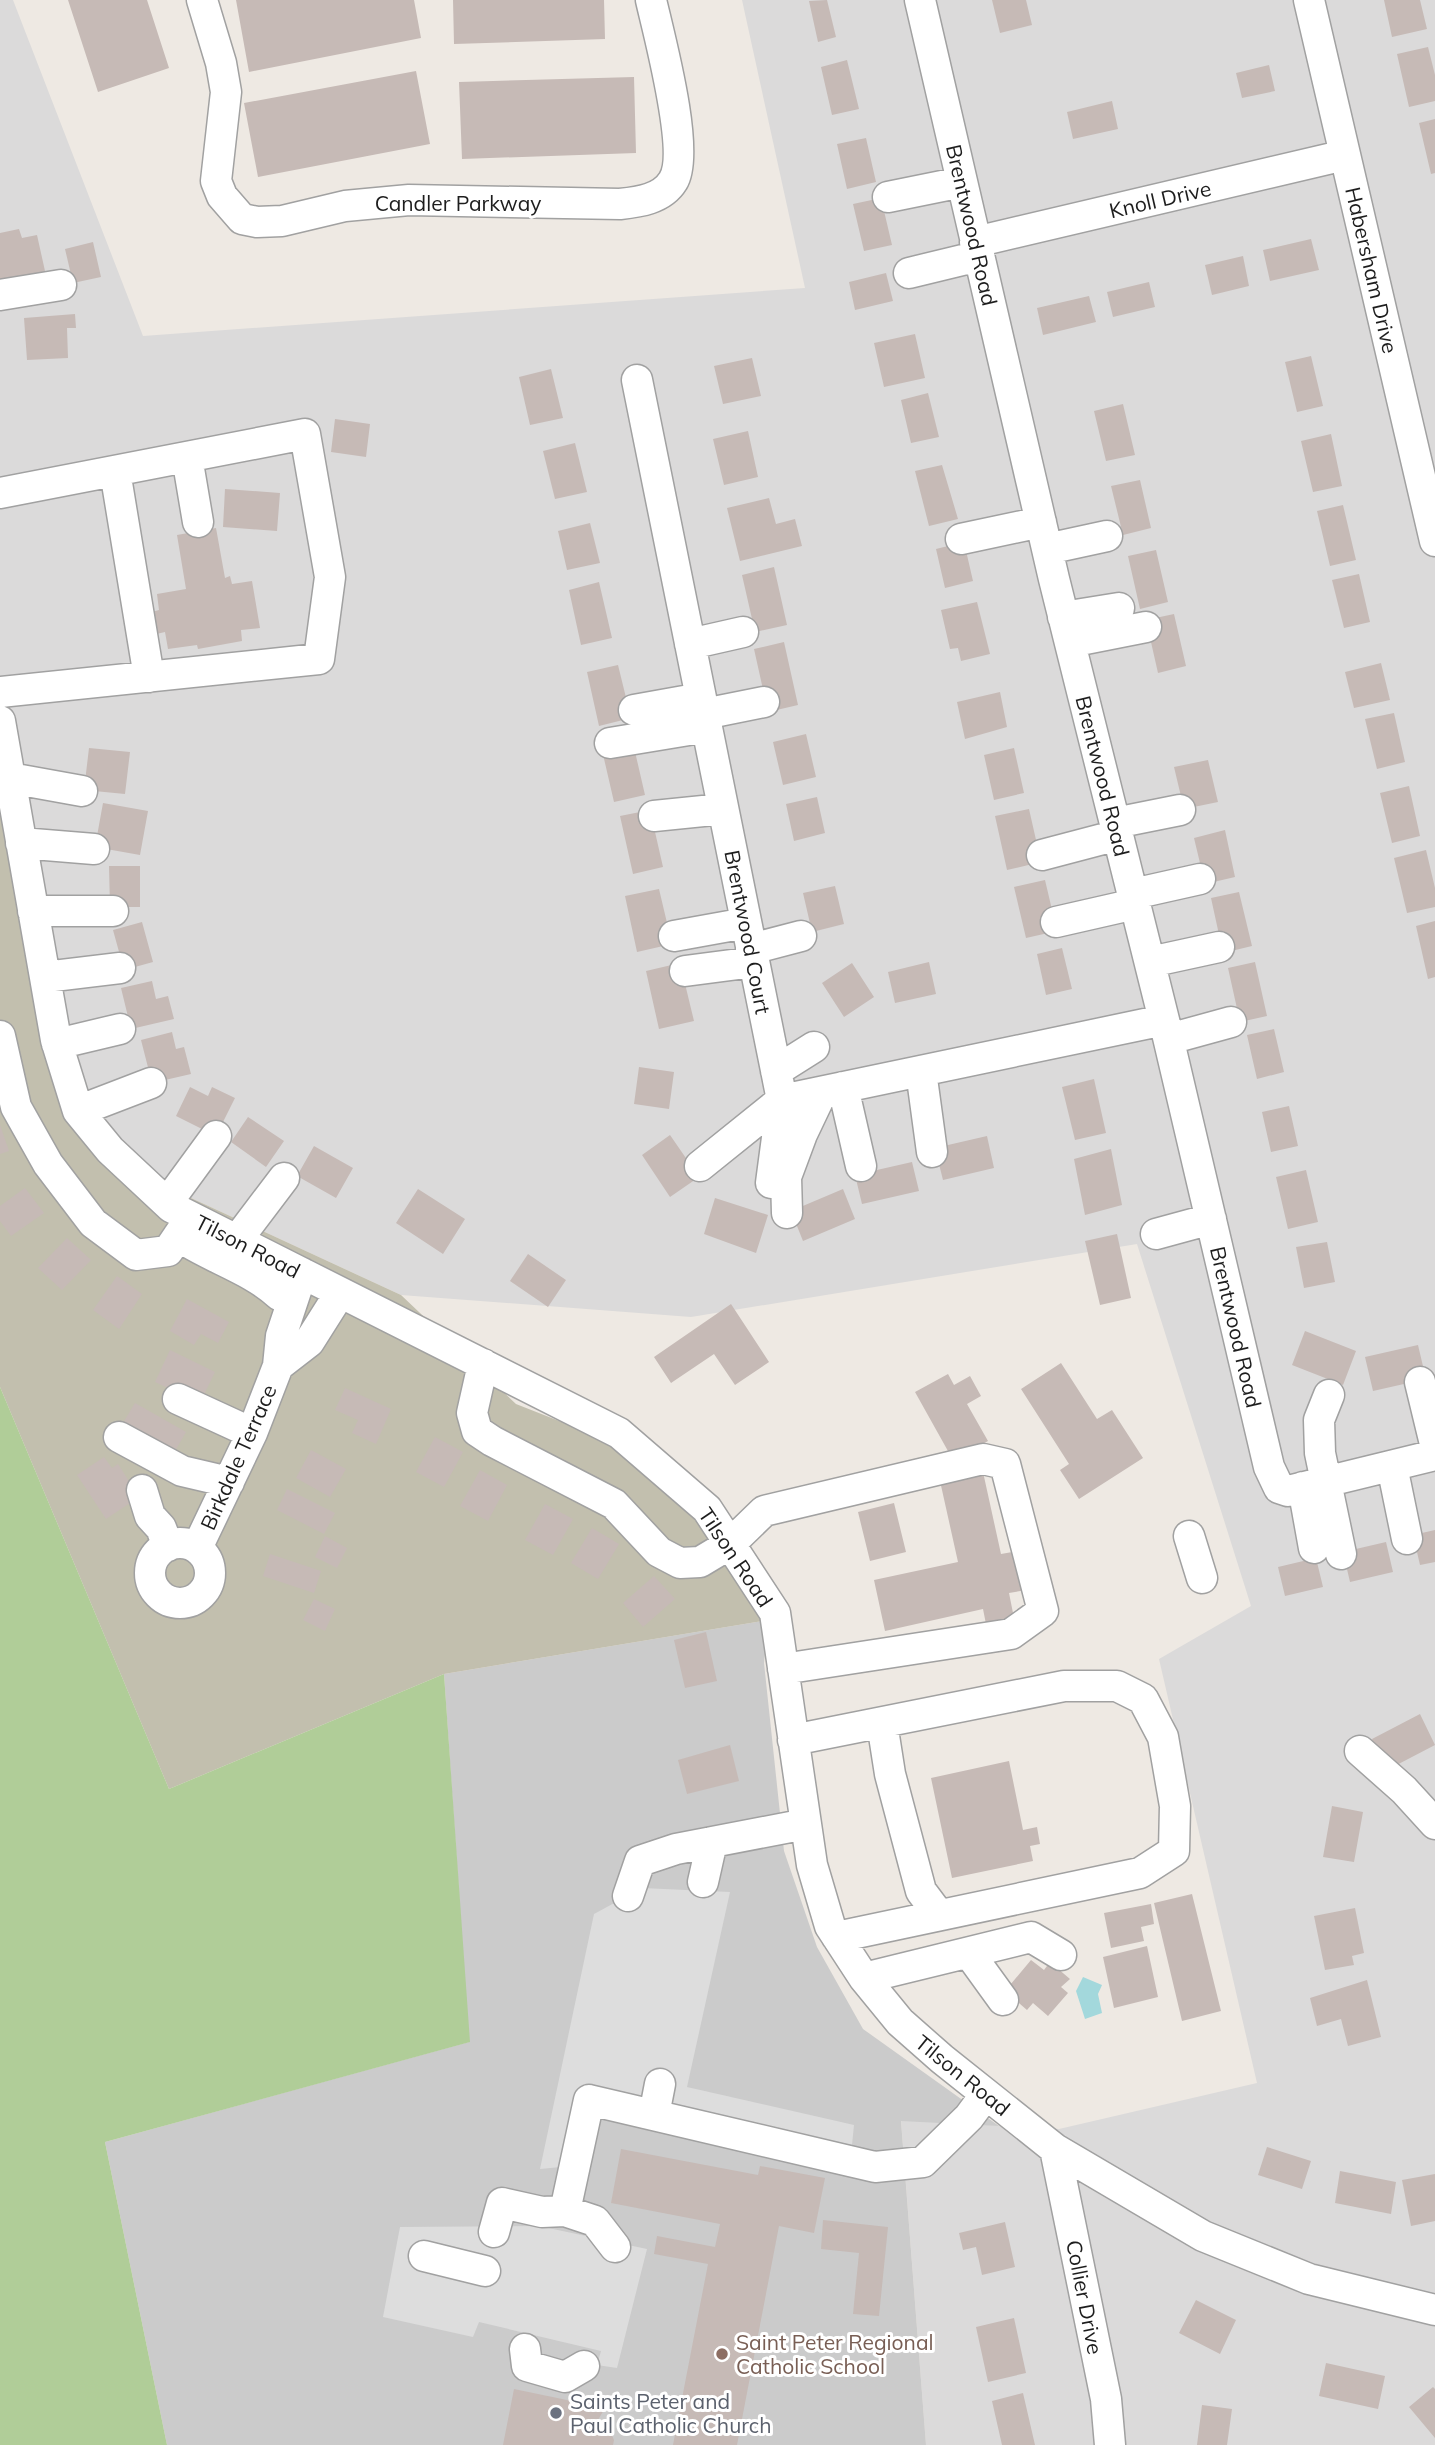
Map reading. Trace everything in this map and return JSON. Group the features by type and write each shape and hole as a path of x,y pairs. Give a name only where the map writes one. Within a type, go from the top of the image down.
{"street":[{"name":"Candler Parkway","path":"202,0 221,63 226,92 216,181 232,210 242,219 257,222 282,221 345,206 409,200 620,204 642,201 659,194 675,177 679,151 670,88 651,0"},
{"name":"Brentwood Road","path":"920,0 1044,535 1150,962 1269,1467 1279,1488 1288,1491 1323,1483"},
{"name":"Habersham Drive","path":"1309,0 1435,541"},
{"name":"Knoll Drive","path":"909,273 977,249 1345,155"},
{"path":"888,197 962,182"},
{"path":"0,295 61,285"},
{"name":"Brentwood Court","path":"637,380 782,1100 778,1210 786,1177 802,1134 833,1090"},
{"path":"0,493 305,434 330,577 319,659 0,692"},
{"path":"187,457 198,522"},
{"path":"115,471 149,677"},
{"path":"961,539 1044,535 1107,536"},
{"path":"1067,629 1119,608"},
{"path":"1067,629 1146,627"},
{"path":"690,644 743,632"},
{"path":"610,743 704,713 764,702"},
{"path":"634,710 704,713"},
{"name":"Tilson Road","path":"0,721 57,1044 78,1111 110,1150 179,1217 237,1240 619,1433 707,1509 775,1614 812,1865 830,1926 864,1978 900,2022 1055,2150 1203,2236 1309,2279 1435,2310"},
{"path":"10,778 82,791"},
{"path":"654,816 723,809"},
{"path":"1042,855 1180,810"},
{"path":"21,843 94,849"},
{"path":"1056,922 1200,879"},
{"path":"33,911 113,911"},
{"path":"674,936 750,945"},
{"path":"685,971 750,945 801,936"},
{"path":"1150,962 1219,947"},
{"path":"45,977 120,968"},
{"path":"700,1166 782,1100 921,1071 1166,1030 1231,1022"},
{"path":"57,1044 120,1029"},
{"path":"0,1036 16,1107 48,1164 93,1223 136,1255 168,1251 179,1217 220,1141"},
{"path":"776,1071 814,1047"},
{"path":"921,1071 932,1152"},
{"path":"78,1111 151,1083"},
{"path":"833,1090 861,1166"},
{"path":"237,1240 284,1178"},
{"path":"179,1217 198,1250 268,1284 279,1296"},
{"path":"1156,1234 1211,1219"},
{"path":"266,1335 276,1313 279,1296 302,1273"},
{"name":"Birkdale Terrace","path":"142,1490 150,1516 183,1547 229,1482 252,1433 278,1366 281,1335 302,1273"},
{"name":"Birkdale Terrace","path":"278,1366 309,1342 341,1293"},
{"path":"483,1364 472,1413 477,1431 614,1504 659,1552 680,1563 700,1562 730,1545 764,1511 983,1459 1005,1464 1049,1614 1010,1634 783,1669"},
{"path":"1420,1382 1435,1444"},
{"path":"1327,1551 1319,1420 1329,1395"},
{"path":"178,1399 252,1433"},
{"path":"119,1437 182,1471 229,1482"},
{"path":"1323,1483 1435,1455"},
{"path":"1392,1466 1407,1539"},
{"path":"1189,1536 1202,1578"},
{"path":"793,1740 1064,1686 1116,1686 1143,1699 1163,1737 1175,1806 1174,1851 1140,1873 837,1937"},
{"path":"882,1723 890,1774 921,1891 939,1915"},
{"path":"1360,1751 1404,1790 1435,1824"},
{"path":"628,1896 640,1861 676,1849 806,1824"},
{"path":"703,1882 712,1842"},
{"path":"864,1978 1031,1937 1061,1955"},
{"path":"968,1952 1003,2000"},
{"path":"654,2115 660,2084"},
{"path":"565,2211 589,2100 875,2167 923,2162 970,2117 986,2094"},
{"name":"Collier Drive","path":"1055,2150 1106,2399 1110,2445"},
{"path":"494,2232 502,2203 542,2212 565,2211 595,2221 615,2247"},
{"path":"424,2256 485,2271"},
{"path":"525,2349 527,2366 565,2377 584,2366"}],"shaded area":[{"path":"0,0 13,0 143,336 805,288 742,0 1435,0 1435,2445 926,2445 901,2120 1059,2129 1257,2083 1159,1659 1251,1606 1137,1244 691,1317 401,1295 100,1156 47,930 0,694"},
{"path":"0,694 47,930 100,1156 401,1295 516,1404 643,1454 674,1485 768,1620 444,1674 169,1789 0,1387"},
{"path":"768,1620 764,1663 784,1851 817,1947 863,2029 999,2126 901,2121 926,2445 167,2445 105,2142 469,2042 444,1674"},
{"path":"642,1888 730,1892 687,2087 854,2125 852,2145 581,2089 561,2167 540,2169 594,1914"},
{"path":"539,2226 647,2249 617,2368 597,2365 601,2351 479,2322 473,2337 383,2317 400,2227"}],"green space":[{"path":"0,1387 169,1789 444,1674 470,2042 105,2142 167,2445 0,2445"}],"water":[{"path":"1083,1977 1102,1985 1098,1994 1102,2013 1085,2019 1076,1991"}],"building":[{"path":"68,0 147,0 169,68 98,92"},
{"path":"236,0 414,0 421,38 249,72"},
{"path":"453,0 604,0 605,39 454,44"},
{"path":"827,0 836,37 818,42 809,1"},
{"path":"992,0 1026,0 1032,25 1000,33"},
{"path":"1384,0 1420,0 1427,29 1392,37"},
{"path":"1428,47 1435,75 1435,101 1409,107 1397,54"},
{"path":"847,60 859,109 832,115 821,67"},
{"path":"1269,65 1275,91 1242,98 1236,73"},
{"path":"416,71 430,144 258,177 244,103"},
{"path":"634,77 636,153 462,159 459,82"},
{"path":"1112,101 1118,129 1073,139 1067,112"},
{"path":"1435,119 1435,173 1431,174 1419,123"},
{"path":"866,138 876,182 847,189 837,144"},
{"path":"881,198 892,245 864,251 853,204"},
{"path":"19,229 22,238 37,235 47,280 0,291 0,233"},
{"path":"1311,239 1319,270 1270,281 1263,250"},
{"path":"93,242 101,277 73,283 65,249"},
{"path":"1243,256 1249,286 1212,295 1205,265"},
{"path":"886,273 893,301 855,310 849,282"},
{"path":"1149,282 1155,307 1113,317 1107,292"},
{"path":"1089,296 1096,322 1043,335 1037,308"},
{"path":"75,314 76,328 67,328 68,358 27,360 24,318"},
{"path":"915,334 925,378 884,387 874,343"},
{"path":"1311,356 1323,406 1297,412 1285,362"},
{"path":"752,358 761,396 723,404 714,366"},
{"path":"551,369 563,418 530,425 519,377"},
{"path":"928,393 939,437 911,443 901,400"},
{"path":"1123,404 1135,455 1106,461 1094,411"},
{"path":"335,419 370,424 366,457 331,452"},
{"path":"748,431 758,477 724,485 713,439"},
{"path":"1331,434 1342,486 1313,492 1301,441"},
{"path":"575,443 587,492 555,499 543,451"},
{"path":"942,465 958,519 929,526 915,471"},
{"path":"1140,480 1151,528 1123,535 1111,486"},
{"path":"225,489 280,493 277,531 223,527"},
{"path":"769,498 776,524 795,519 802,546 740,561 727,508"},
{"path":"1343,505 1356,560 1330,566 1317,511"},
{"path":"590,523 600,563 567,570 558,531"},
{"path":"216,528 225,578 230,576 232,584 252,581 260,628 241,630 242,641 198,649 197,645 168,649 165,632 152,635 148,613 159,610 157,594 186,589 177,535"},
{"path":"964,542 973,581 945,588 936,549"},
{"path":"1156,550 1168,602 1140,609 1128,556"},
{"path":"774,567 787,625 755,632 742,575"},
{"path":"1359,574 1370,622 1344,628 1332,580"},
{"path":"599,582 612,638 581,645 569,590"},
{"path":"977,602 990,654 961,661 958,648 950,649 941,610"},
{"path":"1174,614 1186,666 1158,673 1146,620"},
{"path":"784,642 798,705 768,712 754,649"},
{"path":"1381,663 1390,700 1354,708 1345,672"},
{"path":"618,665 631,718 599,726 587,672"},
{"path":"1000,692 1007,727 965,739 957,702"},
{"path":"1394,713 1405,762 1377,769 1365,719"},
{"path":"806,734 816,777 783,785 773,742"},
{"path":"633,743 645,795 614,802 602,750"},
{"path":"89,748 130,752 125,794 84,790"},
{"path":"1014,748 1024,793 994,800 984,755"},
{"path":"1208,760 1218,802 1184,809 1174,767"},
{"path":"1409,786 1420,836 1392,843 1380,793"},
{"path":"817,797 825,833 794,841 786,804"},
{"path":"103,803 148,811 140,855 95,847"},
{"path":"1029,809 1041,862 1007,870 995,816"},
{"path":"650,810 663,867 633,874 620,816"},
{"path":"1225,830 1235,877 1205,884 1194,838"},
{"path":"1426,850 1435,888 1435,907 1407,913 1394,858"},
{"path":"109,866 140,866 140,907 110,907"},
{"path":"1045,880 1057,931 1026,938 1014,887"},
{"path":"835,886 844,924 812,932 803,893"},
{"path":"659,889 672,944 637,952 625,896"},
{"path":"1239,892 1252,946 1223,953 1211,898"},
{"path":"1435,921 1435,977 1428,979 1416,926"},
{"path":"142,922 153,962 124,970 113,930"},
{"path":"1062,948 1072,989 1046,995 1037,954"},
{"path":"929,962 936,994 895,1003 888,972"},
{"path":"1255,962 1267,1016 1240,1022 1228,968"},
{"path":"680,963 694,1021 659,1029 646,971"},
{"path":"852,963 874,997 844,1017 822,983"},
{"path":"152,981 156,999 168,996 174,1019 131,1029 121,988"},
{"path":"1274,1029 1284,1072 1257,1079 1247,1035"},
{"path":"172,1032 176,1049 184,1047 191,1074 152,1083 141,1040"},
{"path":"639,1067 674,1072 669,1109 634,1104"},
{"path":"1094,1079 1106,1133 1075,1140 1062,1087"},
{"path":"190,1087 208,1096 212,1087 235,1098 216,1136 176,1116"},
{"path":"1289,1106 1298,1146 1271,1152 1262,1112"},
{"path":"248,1117 284,1141 266,1167 231,1142"},
{"path":"0,1125 9,1151 0,1154"},
{"path":"670,1135 699,1177 670,1197 642,1155"},
{"path":"987,1136 994,1168 943,1180 935,1148"},
{"path":"314,1146 353,1168 336,1198 297,1176"},
{"path":"1111,1149 1122,1205 1085,1215 1074,1159"},
{"path":"912,1162 919,1191 862,1204 855,1175"},
{"path":"1306,1170 1318,1222 1288,1229 1276,1177"},
{"path":"25,1188 44,1213 11,1236 0,1221 0,1206"},
{"path":"418,1189 465,1219 443,1254 396,1223"},
{"path":"843,1189 855,1219 803,1241 791,1211"},
{"path":"715,1198 768,1215 756,1253 704,1234"},
{"path":"1117,1234 1131,1298 1100,1305 1085,1241"},
{"path":"67,1238 91,1260 62,1290 38,1268"},
{"path":"1327,1242 1335,1282 1304,1288 1296,1247"},
{"path":"528,1254 566,1280 548,1307 510,1281"},
{"path":"117,1276 142,1294 119,1329 93,1310"},
{"path":"187,1299 229,1322 218,1343 201,1334 194,1345 170,1331"},
{"path":"731,1304 769,1362 735,1385 714,1354 671,1383 654,1357"},
{"path":"1305,1331 1356,1351 1343,1385 1292,1365"},
{"path":"1418,1345 1426,1379 1373,1391 1365,1357"},
{"path":"170,1350 215,1372 200,1403 155,1382"},
{"path":"1061,1363 1097,1419 1112,1410 1143,1458 1079,1499 1060,1470 1069,1464 1021,1389"},
{"path":"948,1374 954,1385 970,1376 981,1396 967,1404 988,1441 953,1460 915,1392"},
{"path":"345,1388 391,1409 376,1444 352,1433 358,1420 335,1410"},
{"path":"135,1403 186,1432 171,1458 120,1428"},
{"path":"435,1437 463,1452 444,1487 416,1472"},
{"path":"311,1450 346,1469 330,1497 296,1478"},
{"path":"104,1457 112,1468 118,1464 139,1497 106,1519 77,1475"},
{"path":"480,1470 507,1485 488,1521 460,1506"},
{"path":"983,1472 1001,1554 1018,1551 1026,1590 1009,1593 1014,1618 986,1624 983,1609 885,1631 874,1580 958,1562 940,1481"},
{"path":"287,1489 335,1513 324,1534 277,1510"},
{"path":"894,1503 906,1552 870,1561 858,1512"},
{"path":"545,1504 573,1519 553,1555 525,1540"},
{"path":"592,1528 619,1544 598,1579 571,1563"},
{"path":"1435,1530 1435,1562 1420,1565 1413,1535"},
{"path":"325,1536 347,1548 337,1568 315,1557"},
{"path":"1386,1542 1393,1572 1350,1582 1343,1552"},
{"path":"270,1554 321,1571 314,1593 263,1576"},
{"path":"1316,1558 1323,1587 1285,1596 1278,1567"},
{"path":"654,1576 675,1599 643,1627 623,1603"},
{"path":"314,1599 335,1609 325,1631 303,1620"},
{"path":"706,1632 717,1681 685,1688 674,1640"},
{"path":"1420,1714 1435,1745 1387,1770 1372,1739"},
{"path":"730,1745 739,1781 687,1794 678,1760"},
{"path":"1009,1761 1023,1830 1037,1827 1040,1844 1030,1846 1033,1861 952,1878 931,1778"},
{"path":"1332,1806 1363,1812 1354,1862 1323,1857"},
{"path":"1192,1894 1221,2011 1182,2021 1154,1903"},
{"path":"1151,1904 1154,1924 1141,1927 1144,1941 1111,1948 1104,1913"},
{"path":"1355,1908 1364,1953 1352,1956 1354,1965 1325,1970 1314,1916"},
{"path":"1147,1946 1158,1997 1114,2008 1103,1957"},
{"path":"1031,1960 1044,1970 1050,1962 1070,1979 1061,1987 1068,1993 1048,2016 1033,2003 1027,2010 1005,1991"},
{"path":"1367,1980 1381,2037 1348,2046 1341,2019 1317,2026 1310,1998"},
{"path":"1267,2147 1311,2161 1302,2189 1258,2175"},
{"name":"Saint Peter Regional Catholic School","path":"621,2149 758,2175 760,2166 825,2178 814,2233 779,2226 737,2445 673,2445 708,2264 654,2254 657,2236 715,2247 720,2224 611,2203"},
{"path":"1340,2171 1396,2182 1391,2214 1335,2203"},
{"path":"1435,2174 1435,2221 1411,2226 1402,2180"},
{"path":"823,2220 888,2227 879,2316 853,2314 859,2253 821,2249"},
{"path":"1005,2222 1015,2267 982,2275 976,2247 963,2250 959,2233"},
{"path":"1196,2300 1236,2320 1220,2354 1179,2333"},
{"path":"1014,2318 1026,2373 988,2382 976,2327"},
{"path":"1326,2363 1385,2376 1378,2409 1319,2396"},
{"path":"1433,2387 1435,2389 1435,2438 1409,2407"},
{"name":"Saints Peter and Paul Catholic Church","path":"514,2389 586,2404 586,2399 605,2408 598,2420 610,2431 613,2445 503,2445"},
{"path":"1023,2393 1035,2445 1002,2445 992,2401"},
{"path":"1202,2405 1232,2409 1227,2445 1197,2445"}],"place":[{"name":"Saint Peter Regional Catholic School","path":"722,2354"},
{"name":"Saints Peter and Paul Catholic Church","path":"556,2413"}]}
